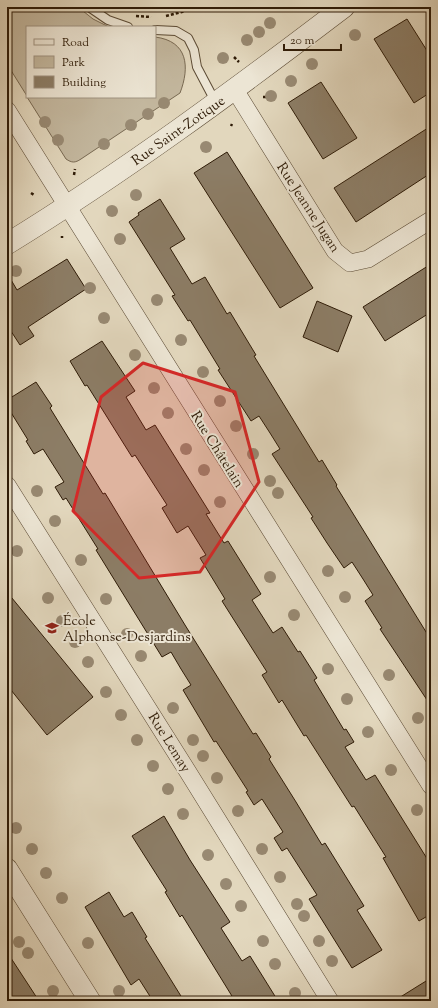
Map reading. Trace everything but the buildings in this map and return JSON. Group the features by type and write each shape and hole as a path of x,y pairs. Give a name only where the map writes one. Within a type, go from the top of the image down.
{"street":[{"name":"Rue Saint-Zotique","path":"7,244 66,207 216,104 344,7"},
{"name":"Rue Jeanne Jugan","path":"235,90 335,251 350,263 368,259 431,220"},
{"name":"Rue Châtelain","path":"7,110 66,207 431,786"},
{"name":"Rue Lemay","path":"7,485 193,779 330,1001"},
{"path":"7,869 90,1001"}],"lane":[{"path":"89,7 108,20 125,26"},
{"path":"156,30 176,31 188,38 194,50 197,67 216,104"}],"path":[{"path":"163,16 182,12 192,7"},
{"path":"129,14 141,17 156,17"},
{"path":"234,57 239,63"},
{"path":"74,175 75,169"}],"highlighted area":[{"path":"143,363 235,392 259,482 200,572 139,578 73,511 101,397"}],"green space":[{"path":"7,7 78,7 93,19 107,26 26,26 26,94 7,64"},
{"path":"156,37 166,39 174,44 184,57 185,65 185,74 180,93 79,160 74,162 66,159 28,98 156,98"}],"place":[{"name":"École Alphonse-Desjardins","path":"52,628"}]}
